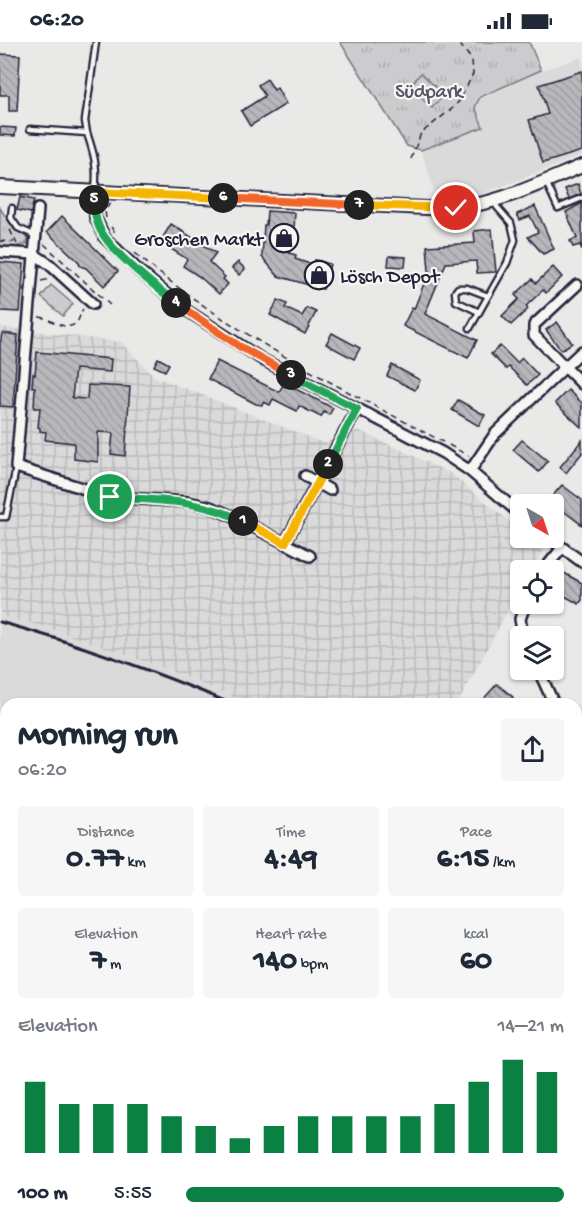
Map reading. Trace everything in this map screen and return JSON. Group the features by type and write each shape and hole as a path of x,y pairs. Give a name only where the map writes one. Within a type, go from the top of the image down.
{"street":[{"path":"0,187 430,209 462,208 494,201 582,166"},
{"path":"94,192 95,217 105,238 172,300 247,350 423,442 470,471 510,505"},
{"path":"38,209 36,236 30,254 32,281 16,467 110,497 188,502 210,507 309,556"},
{"path":"0,252 30,254 58,272 91,303"},
{"path":"577,285 534,325 534,335 582,384"},
{"path":"470,471 495,434 582,351"},
{"path":"285,543 357,409"},
{"path":"305,476 330,490"},
{"path":"552,560 562,548 582,562"},
{"path":"543,680 551,698"}],"lane":[{"path":"94,192 97,174 95,156 85,120 96,42"},
{"path":"30,129 87,133"},
{"path":"545,181 558,208 582,198"},
{"path":"470,328 507,263 515,240 511,223 494,201"},
{"path":"12,208 10,218 18,228 36,236"},
{"path":"479,312 456,300 455,292 458,288 467,288 488,296"},
{"path":"0,517 6,518 16,467"}],"path":[{"path":"411,159 421,133 453,108 460,100 473,74 472,60 458,42"},
{"path":"112,201 105,211 107,222 120,240"},
{"path":"12,220 9,228 16,242 30,254"},
{"path":"36,236 110,304"},
{"path":"0,241 16,242"},
{"path":"134,253 181,290 272,350 477,461"},
{"path":"32,281 50,279 58,272"},
{"path":"28,317 44,317 58,324 70,326 78,321 80,313 91,303"}],"shaded area":[{"path":"582,57 582,155 477,196 444,199 436,197 421,150 483,127 475,107 481,96 543,70"},
{"path":"0,327 121,342 154,376 324,443 358,430 450,473 510,522 510,548 544,549 538,560 510,560 510,607 461,698 237,698 155,665 45,627 0,616"},
{"path":"0,616 45,627 155,665 237,698 0,698"}],"green space":[{"name":"Südpark","path":"340,42 529,42 541,70 480,97 475,107 483,127 421,150 407,146"},
{"path":"421,73 444,95 432,108 409,87"},
{"path":"0,208 14,229 28,238 27,244 15,247 0,246"},
{"path":"51,285 73,304 63,316 41,297"}],"building":[{"path":"0,54 20,55 17,111 9,111 9,95 0,95"},
{"path":"582,71 582,151 543,163 529,120 548,114 539,85"},
{"path":"267,79 274,90 277,88 286,104 250,126 241,111 265,96 258,85"},
{"path":"0,127 16,128 15,136 0,135"},
{"path":"578,184 581,194 569,199 565,189"},
{"path":"20,197 34,200 31,213 17,210"},
{"path":"582,203 582,250 580,245 573,247 570,241 577,238 566,212"},
{"path":"535,206 554,249 543,254 528,237 538,232 530,216 520,220 517,214"},
{"path":"267,211 295,213 294,228 290,228 289,253 296,255 295,259 313,265 315,260 330,264 323,289 278,276 262,257"},
{"path":"62,216 118,271 104,286 86,268 80,266 79,262 47,232"},
{"path":"171,224 216,253 209,262 225,277 223,279 228,284 219,294 183,266 187,259 160,242"},
{"path":"492,229 496,272 477,273 476,261 446,263 425,314 477,340 468,358 403,326 412,308 414,309 429,271 427,246 475,243 474,231"},
{"path":"389,256 406,257 405,267 388,266"},
{"path":"0,262 24,264 20,312 0,311"},
{"path":"238,262 245,269 239,275 232,268"},
{"path":"553,267 562,277 546,293 543,290 526,306 528,309 511,325 502,316 519,299 515,295 532,279 536,283"},
{"path":"278,300 287,304 285,308 302,316 307,308 316,312 305,334 270,315"},
{"path":"557,322 572,343 561,350 546,330"},
{"path":"2,333 18,335 13,407 0,406"},
{"path":"332,333 360,348 354,359 326,344"},
{"path":"500,346 517,363 522,358 538,375 527,385 509,367 506,369 491,354"},
{"path":"37,352 111,359 110,372 75,369 72,398 87,399 88,385 130,387 125,456 111,454 113,433 98,432 98,462 74,459 74,443 45,440 46,432 40,431 38,427 40,408 34,408 35,387 32,387"},
{"path":"158,358 169,364 165,371 154,366"},
{"path":"217,361 279,392 284,383 333,408 329,415 324,412 321,417 299,406 297,411 273,399 270,405 264,402 262,405 256,404 208,379"},
{"path":"392,365 420,380 415,390 387,376"},
{"path":"568,390 582,403 582,428 555,403"},
{"path":"458,400 485,415 479,426 452,410"},
{"path":"522,440 548,461 539,472 513,450"},
{"path":"582,440 582,453 566,473 560,467"},
{"path":"562,485 582,500 582,525 564,511 564,494 554,494"},
{"path":"564,573 582,583 582,600 579,604 564,596"},
{"path":"497,684 513,697 512,698 484,698"}],"railway":[{"path":"0,622 118,659 217,698"}],"place":[{"name":"Groschen Markt","path":"284,238"},
{"name":"Lösch Depot","path":"319,275"}],"route":[{"path":"110,497 188,502 210,507 285,543 357,409 239,346 172,300 105,238 95,217 94,192 430,209 456,208"}]}
